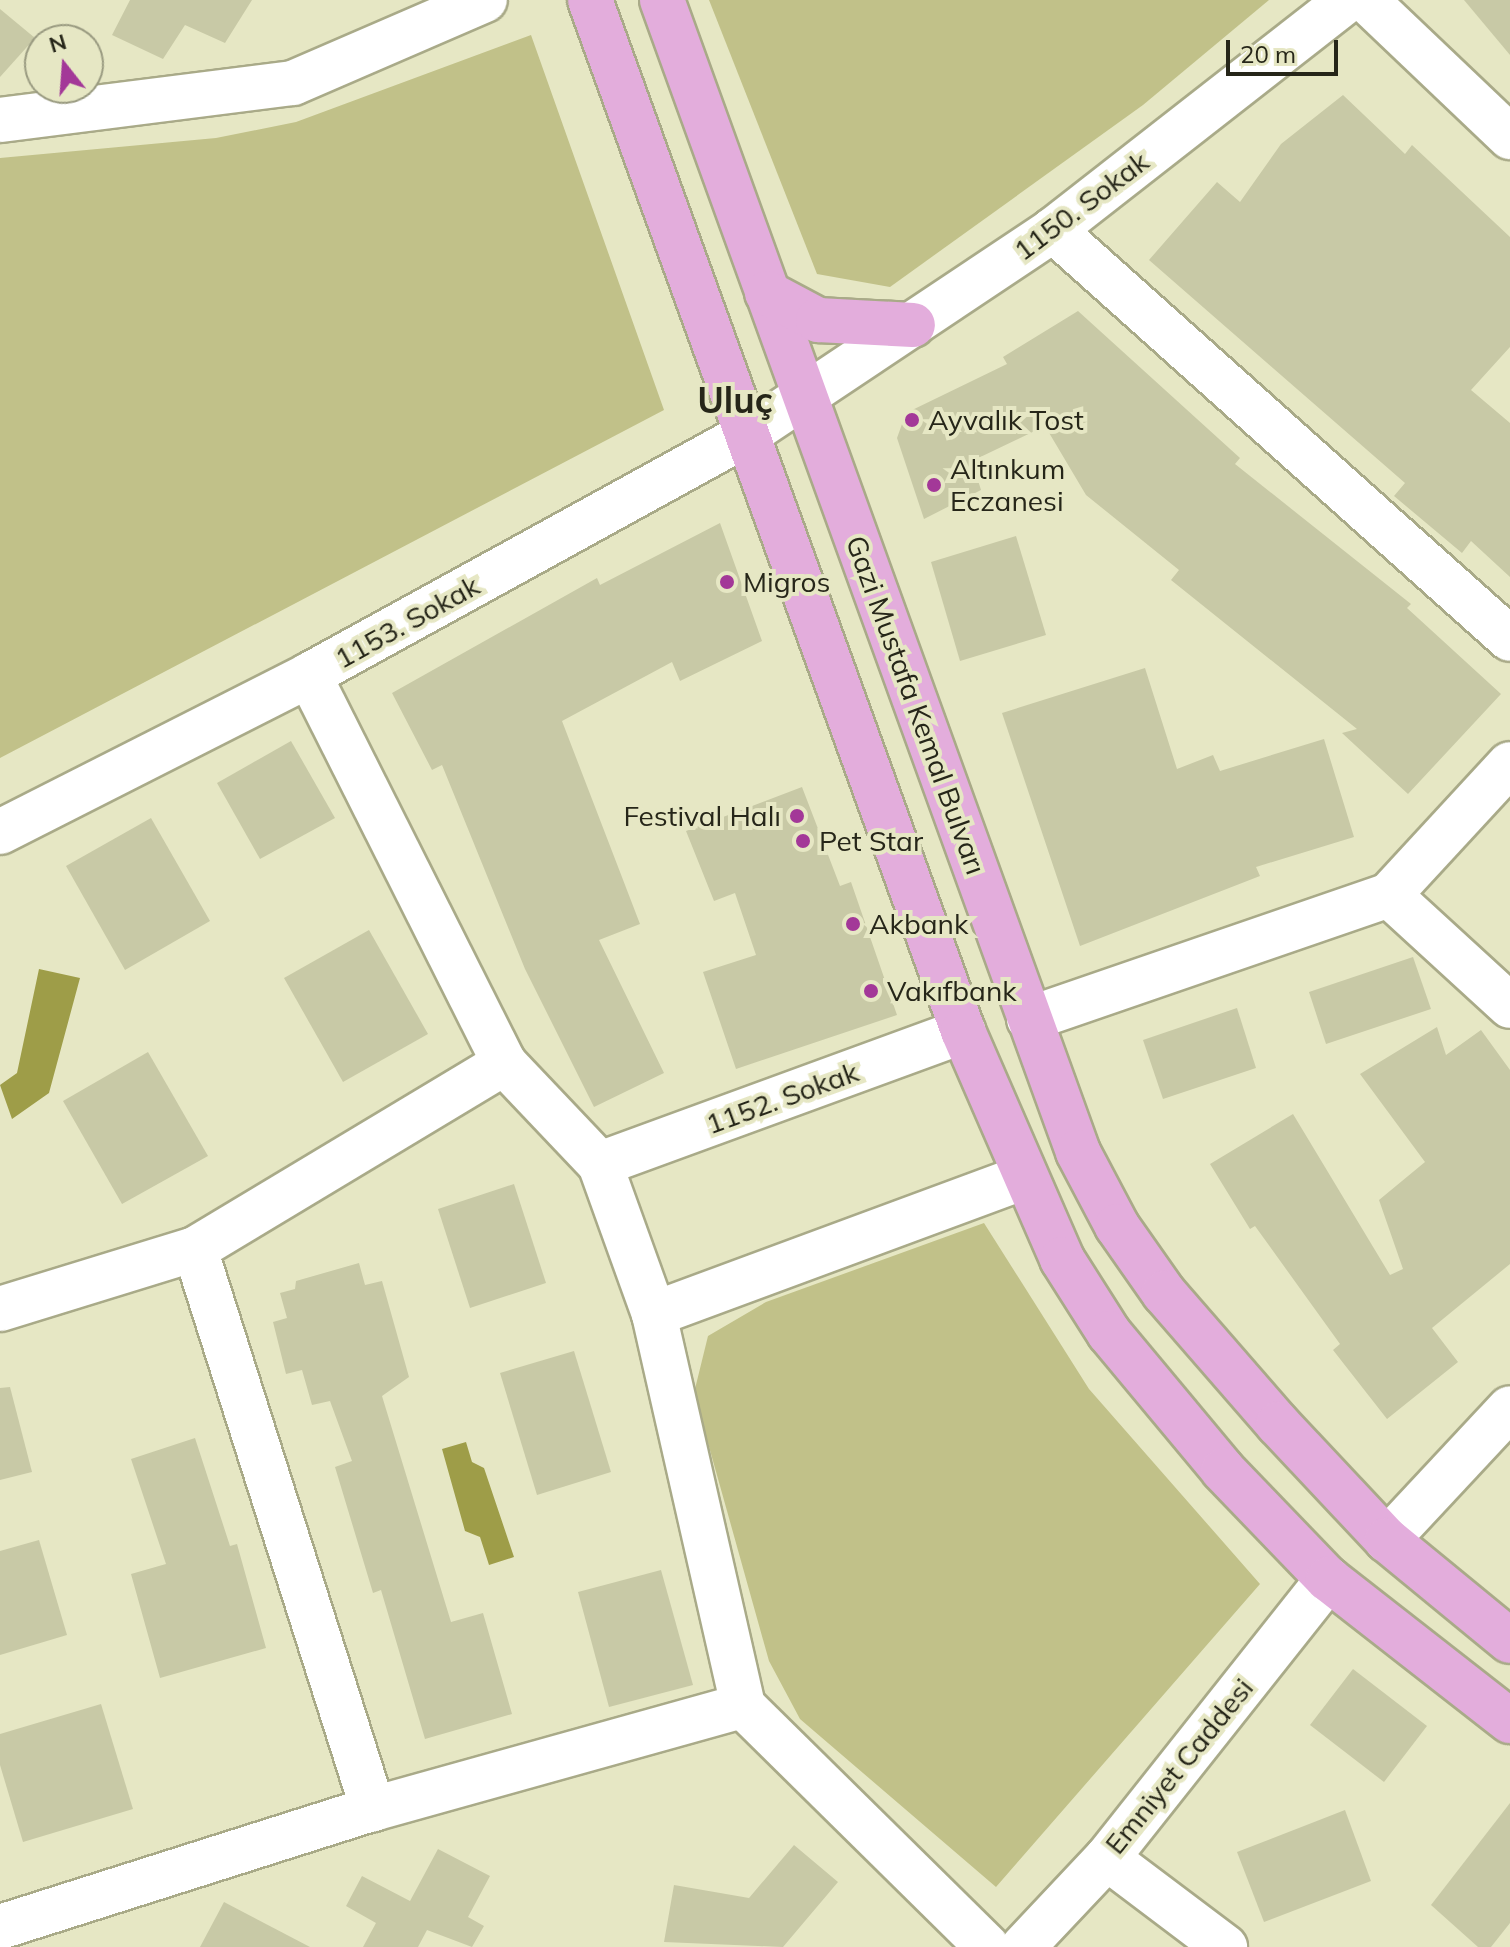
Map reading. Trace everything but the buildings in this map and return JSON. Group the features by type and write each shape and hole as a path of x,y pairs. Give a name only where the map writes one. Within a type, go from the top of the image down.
{"main road":[{"path":"590,0 963,1031 1022,1178 1062,1259 1109,1333 1223,1470 1328,1579 1510,1721"},
{"name":"Gazi Mustafa Kemal Bulvarı","path":"662,0 1078,1152 1117,1226 1164,1293 1387,1540 1510,1641"},
{"path":"767,293 818,320 913,325"}],"street":[{"path":"0,120 293,83 485,0"},
{"name":"1150. Sokak","path":"806,398 1053,230 1347,0"},
{"path":"1366,0 1510,137"},
{"path":"1053,230 1510,639"},
{"name":"1153. Sokak","path":"0,832 309,675 746,435 806,398"},
{"path":"309,675 504,1063 600,1164 654,1314 743,1706 987,1947"},
{"path":"1029,1019 1389,895 1510,764"},
{"path":"1389,895 1510,1006"},
{"name":"1152. Sokak","path":"600,1164 963,1031"},
{"path":"0,1309 195,1249 504,1063"},
{"path":"654,1314 1022,1178"},
{"path":"195,1249 373,1809"},
{"path":"1387,1540 1510,1408"},
{"name":"Emniyet Caddesi","path":"1023,1947 1107,1858 1328,1579"},
{"path":"0,1927 373,1809 743,1706"},
{"path":"1107,1858 1225,1947"}],"green space":[{"path":"709,0 1269,0 1143,105 890,287 817,274"},
{"path":"531,35 664,410 0,758 0,158 216,138 296,122"},
{"path":"984,1223 1089,1389 1260,1584 996,1887 800,1719 769,1661 694,1393 708,1336 766,1302"}],"shaded area":[{"path":"39,969 80,978 49,1093 12,1119 0,1085 17,1073"},
{"path":"466,1442 472,1462 484,1468 514,1557 489,1565 480,1537 465,1531 442,1449"}],"place":[{"name":"Ayvalık Tost","path":"912,420"},
{"name":"Altınkum Eczanesi","path":"934,485"},
{"name":"Migros","path":"727,582"},
{"name":"Festival Halı","path":"797,816"},
{"name":"Pet Star","path":"803,841"},
{"name":"Akbank","path":"853,924"},
{"name":"Vakıfbank","path":"871,991"}],"district":[{"name":"Uluç","path":"735,400"}]}
